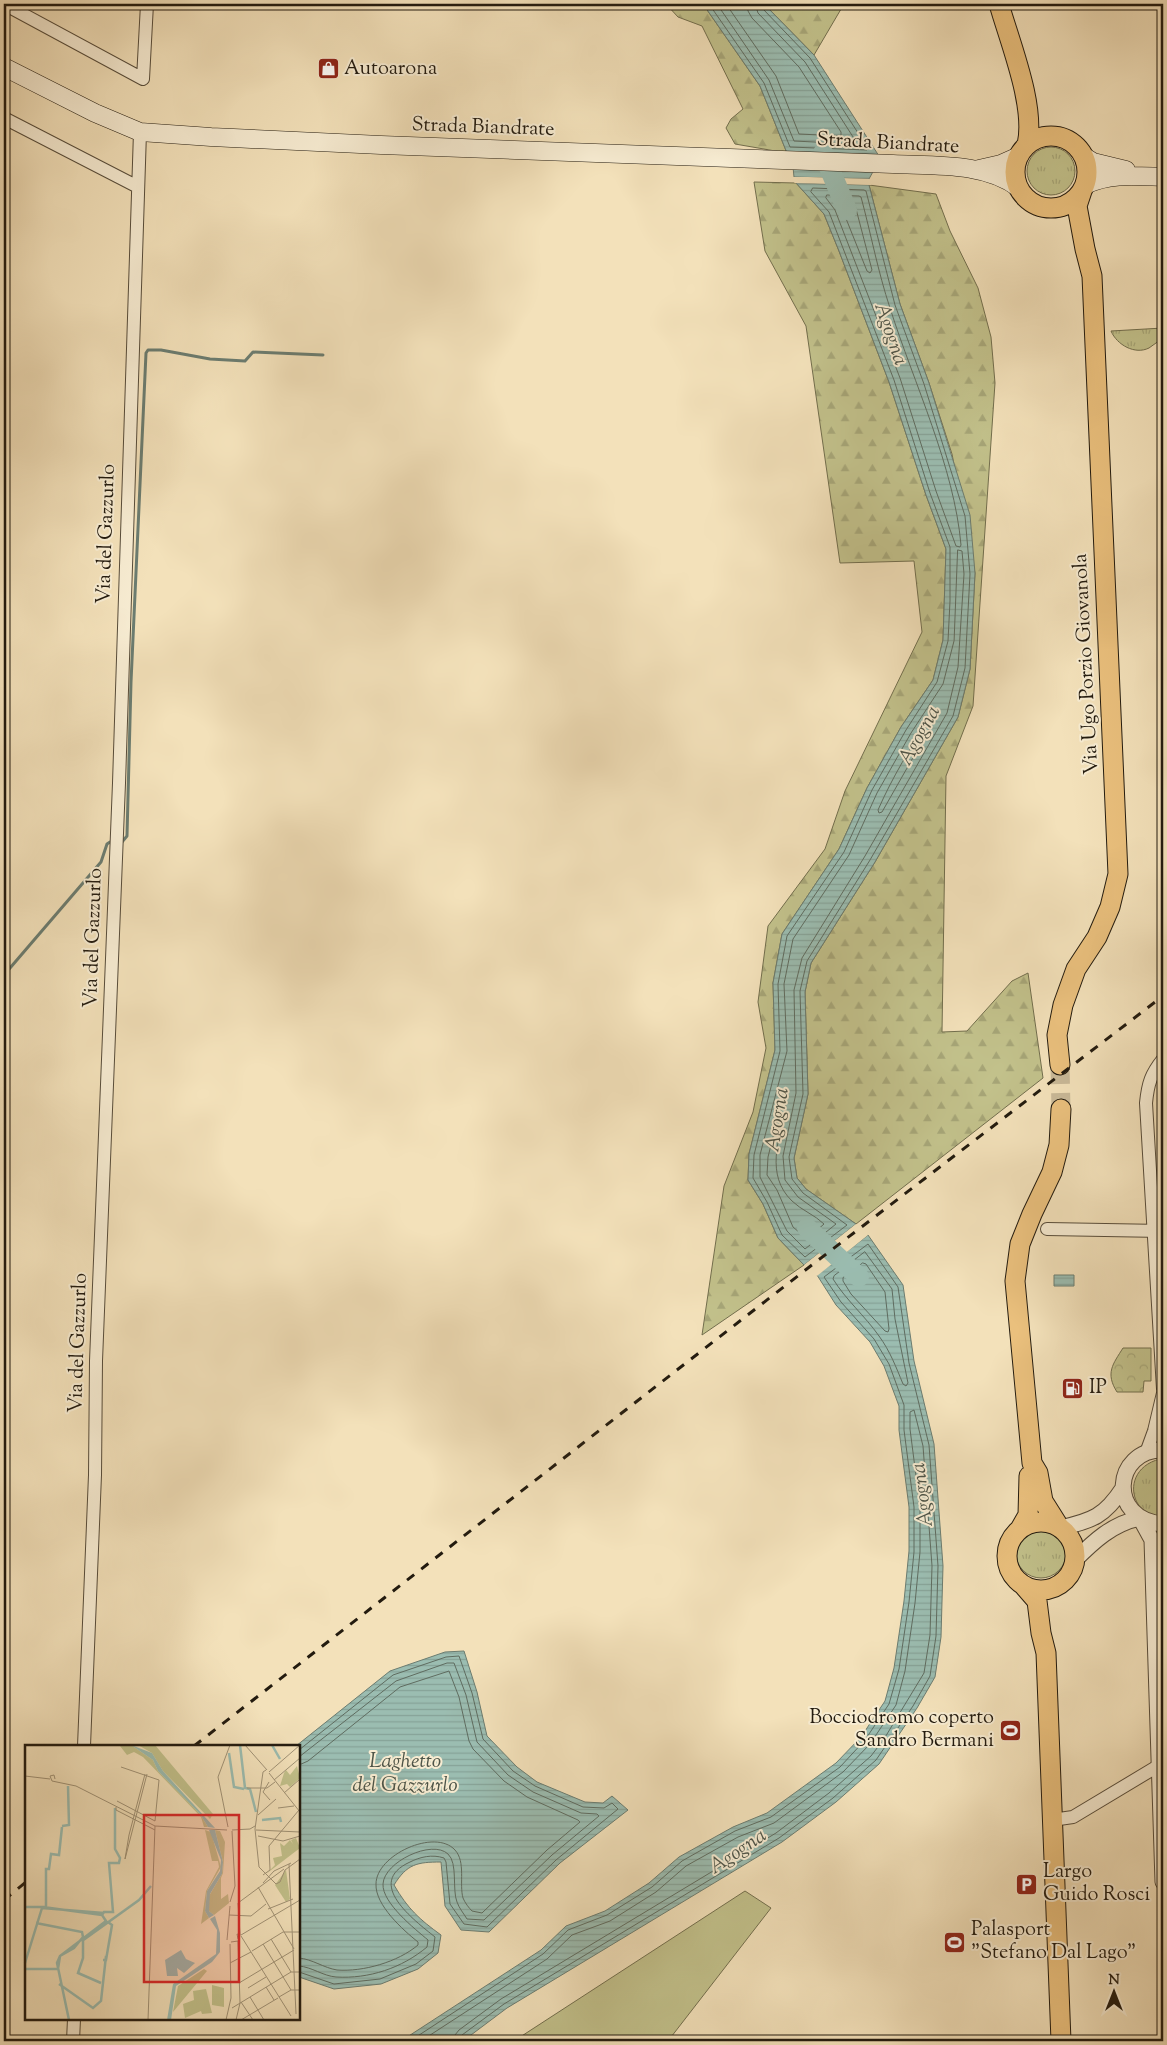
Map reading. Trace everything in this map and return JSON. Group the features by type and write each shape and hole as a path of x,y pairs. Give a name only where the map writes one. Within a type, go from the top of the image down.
{"main road":[{"path":"998,4 1025,94 1030,134 1016,167 1016,177 1019,188 1030,201 1046,208 1057,208 1066,205 1083,188 1098,179 1138,175 1163,177"},
{"name":"Strada Biandrate","path":"4,67 95,113 140,132 381,145 893,164 976,170 1008,179 1019,188"},
{"path":"1025,94 1038,118 1058,137"},
{"path":"1023,151 1042,138 1058,137 1068,140 1077,147 1086,165 1083,188"},
{"name":"Strada Biandrate","path":"976,170 1001,164 1023,151"},
{"path":"1083,156 1093,162 1138,175"},
{"name":"Via Ugo Porzio Giovanola","path":"1060,1065 1057,1035 1063,1006 1076,969 1096,937 1110,907 1118,874 1092,276 1077,206 1083,188"},
{"name":"Via Ugo Porzio Giovanola","path":"1046,208 1070,225 1085,250"},
{"path":"1046,1653 1040,1633 1037,1601 1015,1579 1009,1569 1006,1558 1010,1542 1028,1515 1029,1473 1032,1463 1015,1281 1020,1244 1052,1172 1059,1145 1061,1109"},
{"path":"1032,1463 1038,1473 1043,1501 1060,1528 1071,1541 1074,1550 1074,1561 1066,1579 1049,1594 1050,1633 1046,1653 1061,2041"},
{"path":"1020,1529 1029,1524 1040,1522 1060,1528"},
{"path":"1024,1586 1034,1590 1046,1590 1057,1586"}],"street":[{"path":"4,4 143,79 148,4"},
{"path":"4,118 138,187"},
{"name":"Via del Gazzurlo","path":"84,1745 140,132"},
{"path":"1163,1059 1152,1072 1146,1103 1159,1231 1163,1389"},
{"path":"1047,1229 1159,1231"},
{"path":"1146,1453 1154,1432 1163,1393"},
{"path":"1163,1450 1146,1453 1139,1457 1130,1466 1125,1476 1123,1488 1125,1500 1131,1510 1140,1518 1151,1523 1163,1524"},
{"path":"1060,1528 1087,1522 1099,1516 1110,1507 1123,1488"},
{"path":"1074,1561 1100,1535 1127,1521 1140,1518"},
{"path":"1140,1518 1152,1540 1161,1765 1163,1882"},
{"path":"1052,1820 1072,1818 1161,1765"},
{"path":"73,2041 74,2020"}],"green space":[{"path":"666,4 703,4 760,86 787,153 735,144 726,128 731,119 743,109 702,26 678,17"},
{"path":"764,4 844,4 814,55"},
{"path":"1046,147 1056,147 1068,154 1075,166 1075,176 1068,188 1056,195 1046,195 1038,191 1031,184 1027,176 1027,166 1031,158 1038,151"},
{"path":"754,182 796,183 824,214 889,382 946,549 943,640 933,680 901,727 867,788 839,849 782,934 773,983 775,1050 749,1154 748,1180 763,1204 778,1238 804,1265 702,1335 724,1186 753,1112 766,1048 758,1002 768,926 825,849 845,791 922,632 914,561 840,563 806,326 765,251"},
{"path":"869,185 936,194 950,231 978,288 991,337 995,383 973,706 946,776 942,1032 967,1031 1012,981 1028,973 1043,1078 856,1224 806,1189 797,1178 794,1158 808,1094 805,992 811,963 875,862 958,717 970,669 975,573 952,454 929,383 900,304"},
{"path":"1163,328 1163,338 1144,350 1127,347 1118,341 1111,331"},
{"path":"1123,1348 1151,1348 1151,1381 1144,1381 1143,1392 1117,1392 1113,1385 1111,1379 1112,1369"},
{"path":"1160,1459 1163,1460 1163,1516 1151,1515 1143,1509 1137,1501 1134,1492 1134,1482 1139,1472 1147,1464"},
{"path":"1046,1528 1059,1535 1065,1543 1065,1563 1059,1571 1051,1577 1036,1578 1023,1571 1017,1563 1016,1548 1023,1535 1031,1529"},
{"path":"745,1891 771,1908 668,2041 514,2041"}],"water":[{"path":"703,4 764,4 814,55 879,156 787,153 760,86"},
{"path":"793,167 875,168 869,179 794,177"},
{"path":"796,183 869,185 900,304 929,383 970,515 975,573 970,669 958,717 875,862 811,963 805,992 808,1094 794,1158 797,1178 806,1189 856,1224 804,1265 778,1238 763,1204 748,1180 749,1154 775,1050 773,983 782,934 839,849 867,788 901,727 933,680 943,640 946,549 889,382 824,214"},
{"path":"868,1235 903,1285 914,1361 934,1444 943,1566 941,1637 935,1677 917,1708 879,1764 836,1802 782,1842 507,2008 463,2041 401,2041 541,1950 566,1926 605,1911 649,1883 679,1857 733,1827 767,1813 836,1763 861,1737 885,1701 894,1668 909,1551 909,1507 899,1430 899,1406 884,1366 870,1342 836,1305 817,1275"},
{"path":"1054,1275 1074,1275 1074,1286 1054,1286"},
{"name":"Laghetto del Gazzurlo","path":"464,1651 477,1692 487,1736 517,1767 537,1782 585,1802 603,1803 612,1796 628,1810 560,1863 489,1932 461,1930 445,1906 441,1862 419,1864 408,1868 394,1885 414,1913 441,1935 438,1953 418,1969 381,1984 334,1989 300,1977 300,1745 297,1745 390,1671 445,1652"}],"pier":[{"path":"792,177 872,179 869,182 794,180"},
{"path":"796,180 869,182 872,185 794,183"},
{"path":"856,1224 858,1226 806,1267 804,1265"},
{"path":"866,1233 868,1235 817,1276 815,1274"}],"waterway":[{"name":"Agogna","path":"823,153 847,210"},
{"path":"122,842 127,836 131,682 146,353 148,350 161,350 210,359 245,361 253,352 323,355"},
{"path":"4,975 101,862 107,844 110,842"},
{"name":"Agogna","path":"807,1228 859,1277"}],"tunnel":[{"path":"1060,1065 1061,1109"}],"railway":[{"path":"195,1745 808,1268 1163,996"},
{"path":"4,1900 25,1883"}],"place":[{"name":"Autoarona","path":"328,69"},
{"name":"IP","path":"1073,1388"},
{"name":"Bocciodromo coperto Sandro Bermani","path":"1010,1730"},
{"name":"Largo Guido Rosci","path":"1027,1884"},
{"name":"Palasport \"Stefano Dal Lago\"","path":"955,1942"}]}
